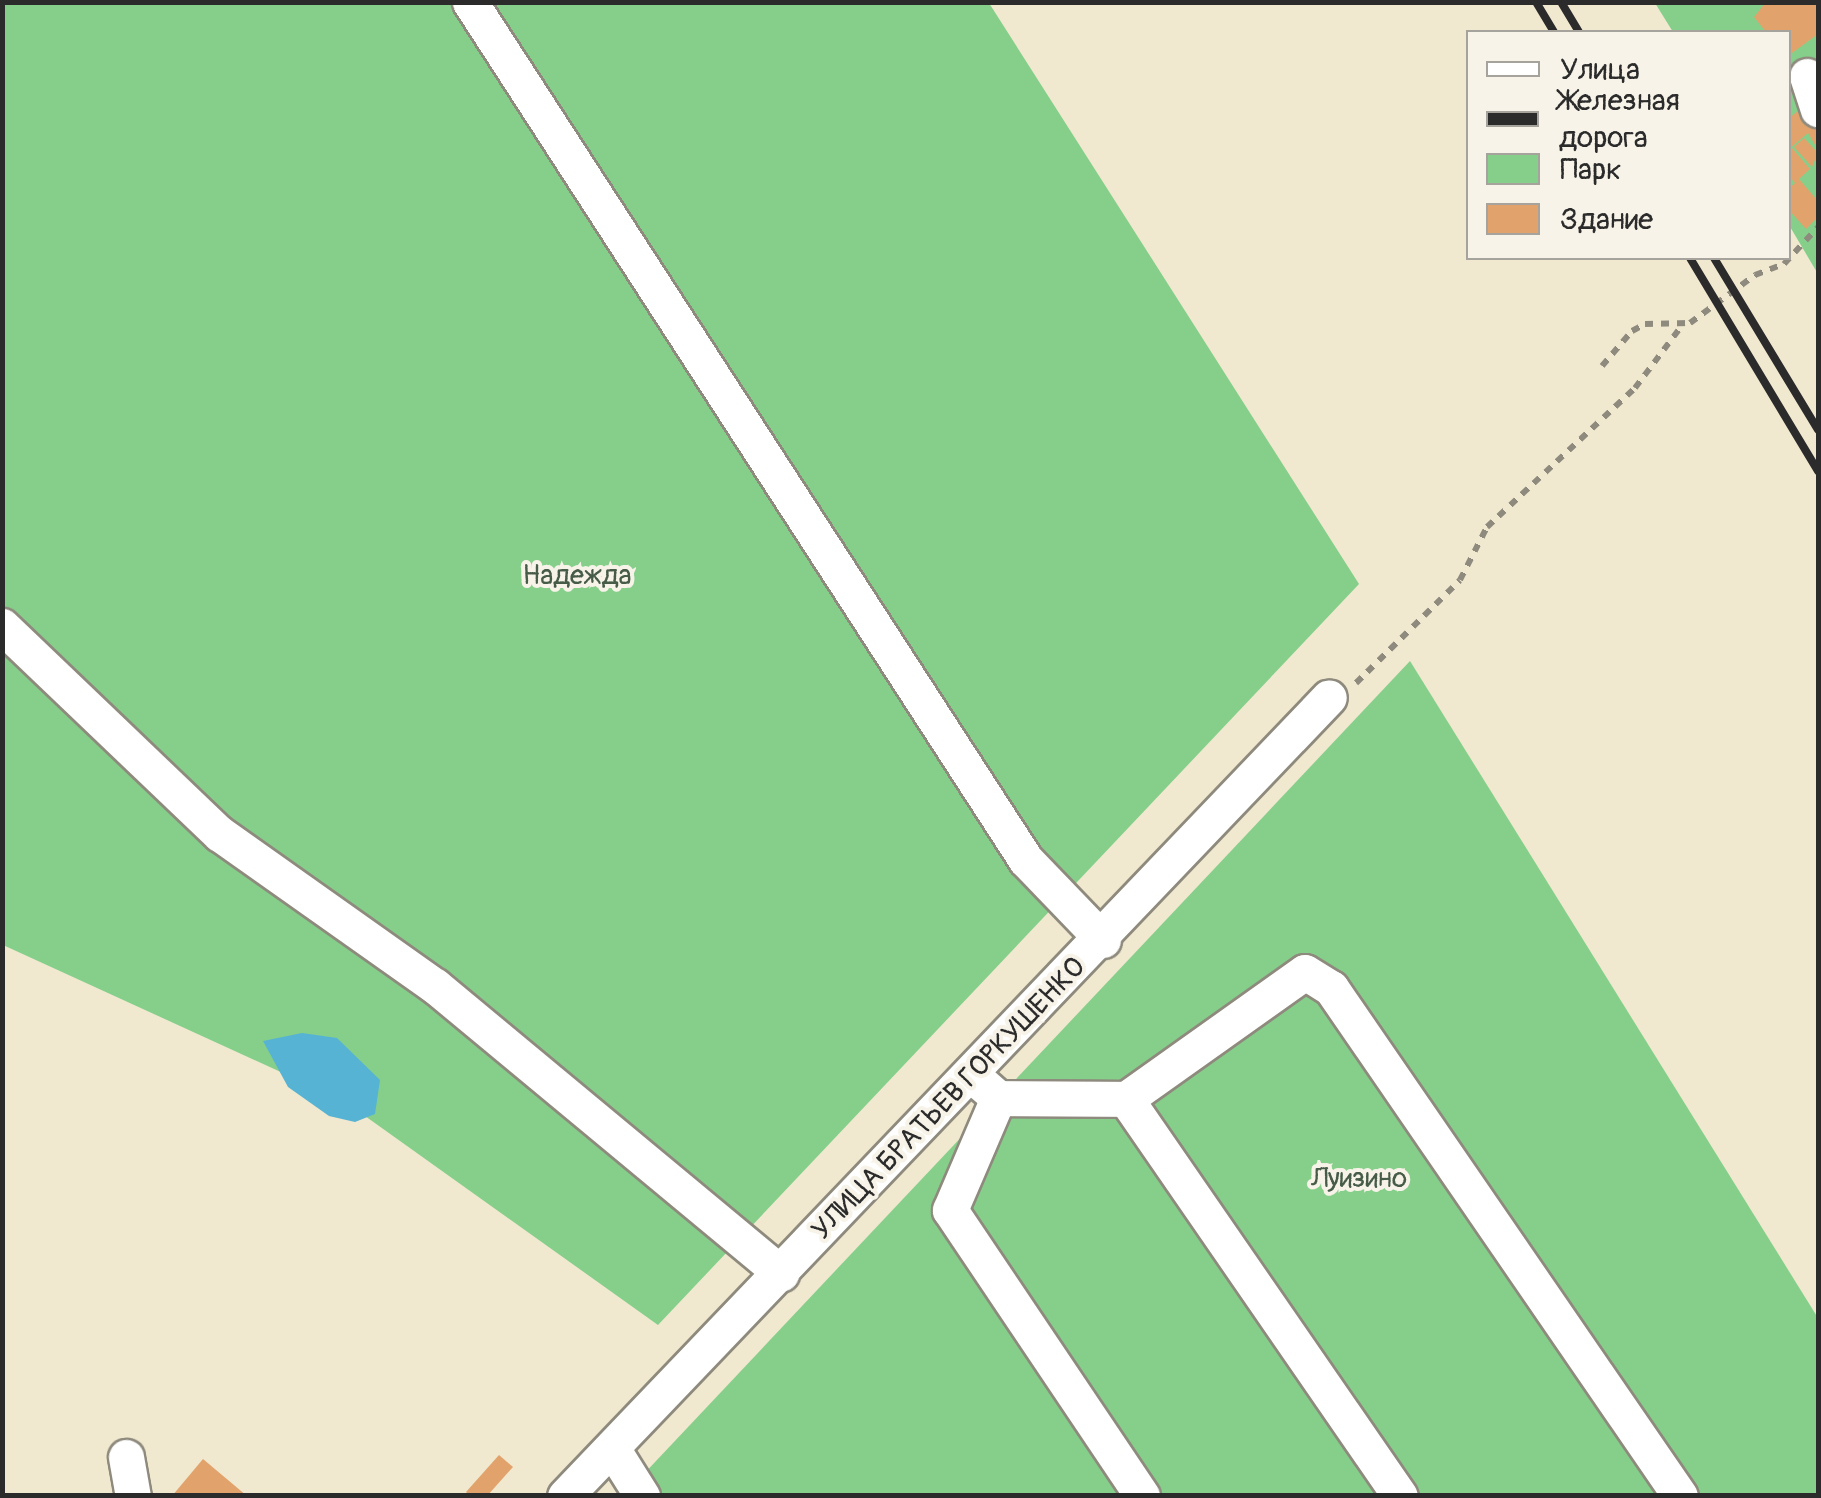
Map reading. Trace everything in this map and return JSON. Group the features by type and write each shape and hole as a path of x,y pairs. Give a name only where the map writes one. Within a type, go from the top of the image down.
{"street":[{"path":"470,2 1026,860 1102,940"},
{"path":"2,626 220,834 434,986 781,1272"},
{"name":"УЛИЦА БРАТЬЕВ ГОРКУШЕНКО","path":"565,1496 781,1272 985,1086 1102,940 1329,697"},
{"path":"1142,1496 950,1210 985,1086 1126,1099 1305,972 1331,988 1680,1496"},
{"path":"1126,1099 1400,1496"},
{"path":"612,1448 642,1496"},
{"path":"126,1456 134,1496"}],"path":[{"path":"1791,256 1818,227"},
{"path":"1329,697 1349,690 1460,580 1487,528 1635,388 1683,324 1788,260"},
{"path":"1602,366 1646,324 1683,324"}],"green space":[{"name":"Надежда","path":"3,3 989,3 1359,584 658,1325 344,1101 3,945"},
{"path":"1655,3 1818,3 1818,274 1791,228 1791,30 1672,30"},
{"name":"Луизино","path":"1410,661 1818,1318 1818,1495 623,1496"}],"water":[{"path":"302,1033 337,1038 380,1080 375,1114 355,1122 329,1116 288,1087 263,1041"}],"building":[{"path":"1766,2 1818,2 1818,34 1791,54 1791,30 1764,30 1754,17"},
{"path":"1799,110 1818,131 1818,150 1808,133 1791,147 1791,117"},
{"path":"1804,138 1818,153 1812,167 1794,147"},
{"path":"1792,148 1810,169 1799,179 1818,201 1818,217 1806,229 1791,212 1791,186 1795,183 1791,178"},
{"path":"499,1455 513,1467 487,1496 470,1496 466,1492"},
{"path":"203,1459 247,1496 172,1496"}],"railway":[{"path":"1536,2 1553,30"},
{"path":"1561,2 1578,30"},
{"path":"1691,260 1818,471"},
{"path":"1715,260 1818,430"}]}
